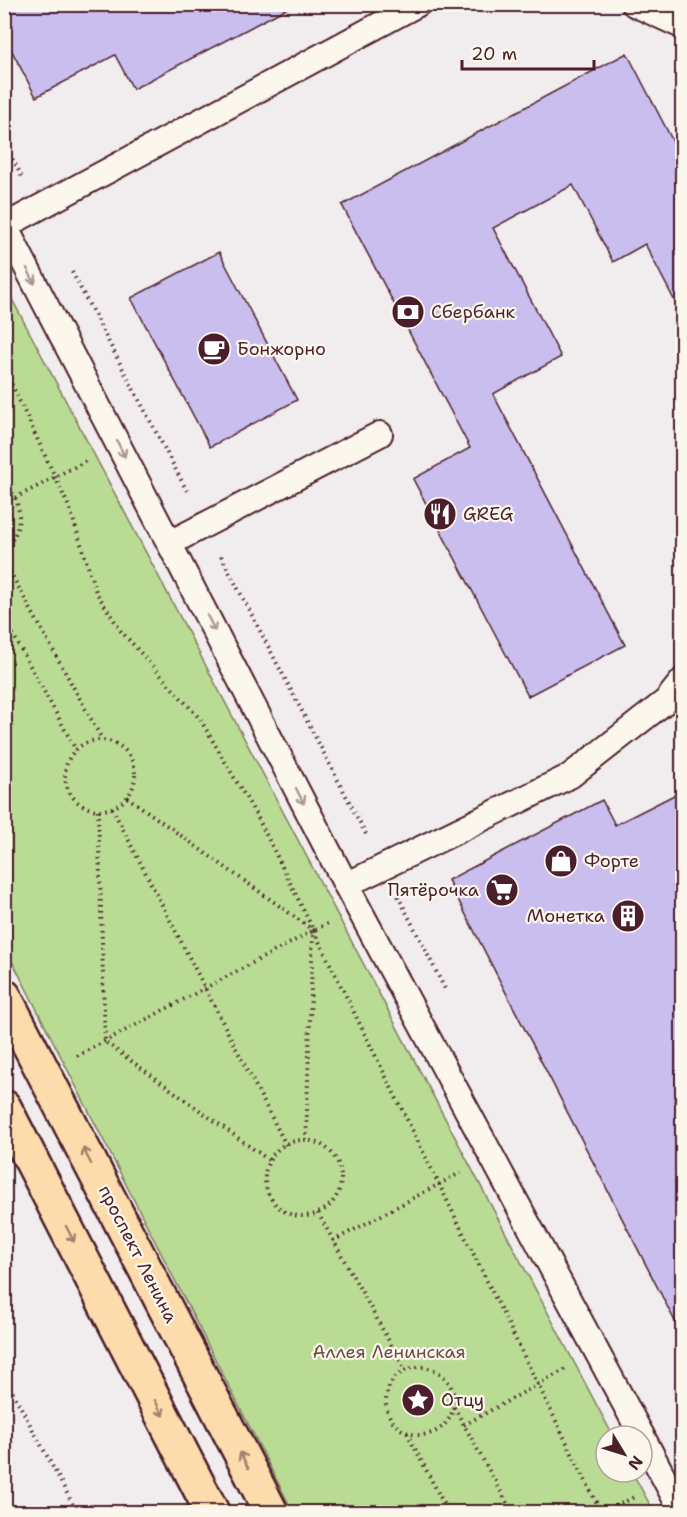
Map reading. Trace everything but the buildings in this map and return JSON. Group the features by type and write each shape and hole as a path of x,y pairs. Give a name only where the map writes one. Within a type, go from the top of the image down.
{"main road":[{"name":"проспект Ленина","path":"4,996 271,1512"},
{"path":"4,1107 212,1512"}],"lane":[{"path":"418,4 5,225 346,885 636,1424"},
{"path":"634,4 682,26"},
{"path":"671,4 682,26"},
{"path":"170,543 380,434"},
{"path":"346,885 570,777 666,701 682,681"},
{"path":"654,1451 674,1476 682,1512"}],"path":[{"path":"4,143 38,207"},
{"path":"70,269 448,994"},
{"path":"4,368 70,509 96,592 121,631 200,719 259,820 601,1512"},
{"path":"4,484 16,500 20,515 18,531 4,550"},
{"path":"4,561 102,739"},
{"path":"4,618 76,750"},
{"path":"102,739 114,742 124,749 132,758 136,770 135,781 127,798 112,808 98,810 83,806 74,800 65,777 66,765 76,750 79,746 102,739"},
{"path":"127,798 313,930"},
{"path":"112,808 286,1145"},
{"path":"98,810 105,1042"},
{"path":"68,1060 359,908"},
{"path":"306,1140 313,930"},
{"path":"105,1042 270,1161"},
{"path":"306,1140 318,1143 336,1160 340,1171 337,1196 329,1206 318,1213 306,1216 293,1215 281,1210 266,1190 264,1177 273,1154 286,1145 294,1141 306,1140"},
{"path":"333,1241 492,1156"},
{"path":"318,1213 405,1370"},
{"path":"464,1425 597,1352"},
{"path":"420,1366 431,1368 440,1373 453,1390 453,1413 446,1424 437,1431 425,1435 413,1435 393,1423 387,1412 385,1401 387,1391 392,1381 405,1370 420,1366"},
{"path":"4,1376 77,1512"},
{"path":"453,1406 512,1512"},
{"path":"406,1432 448,1512"}],"green space":[{"name":"Аллея Ленинская","path":"4,284 607,1424 594,1424 594,1484 639,1484 654,1512 293,1512 5,947"}],"place":[{"name":"Сбербанк","path":"408,312"},
{"name":"Бонжорно","path":"214,349"},
{"name":"GREG","path":"440,514"},
{"name":"Форте","path":"561,861"},
{"name":"Пятёрочка","path":"502,890"},
{"name":"Монетка","path":"628,916"},
{"name":"Отцу","path":"418,1400"}]}
